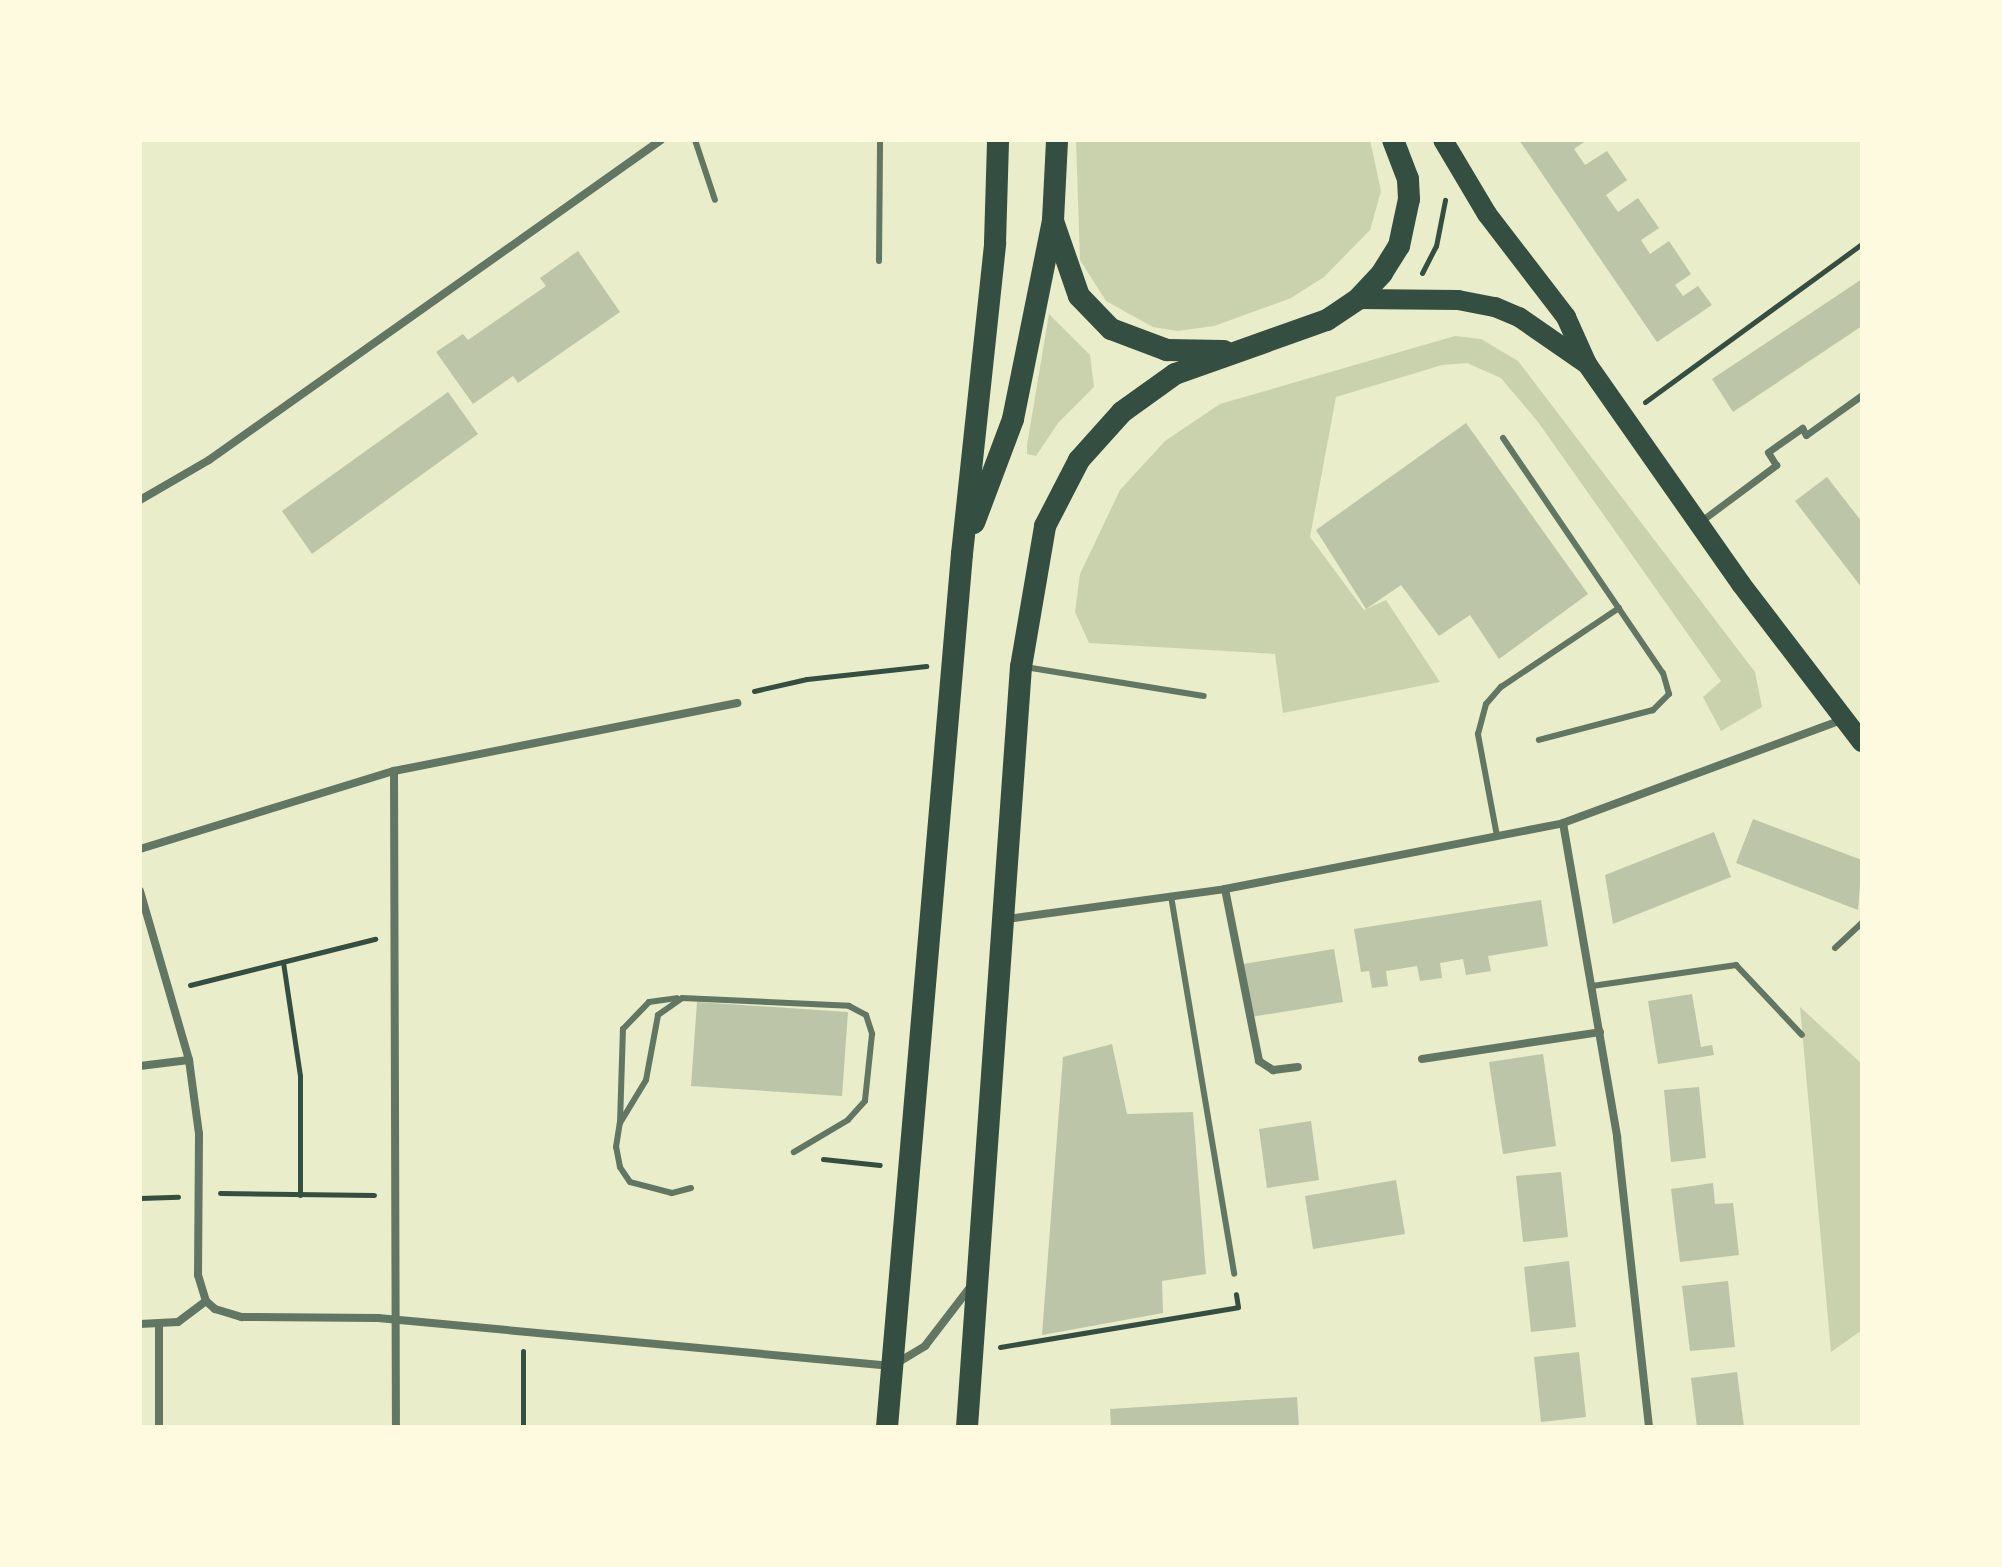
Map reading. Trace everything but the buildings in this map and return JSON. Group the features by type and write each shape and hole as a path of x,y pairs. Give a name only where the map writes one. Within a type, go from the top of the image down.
{"highway":[{"path":"887,1427 962,554 995,243 998,140"},
{"path":"962,554 1013,419 1053,220 1057,140"},
{"path":"967,1427 1021,667 1045,526 1079,460 1122,412 1164,382 1233,351 1293,334 1358,299 1382,273 1406,224 1408,179 1393,140"},
{"path":"1053,220 1079,296 1111,329 1167,350 1233,351"}],"main road":[{"path":"1443,140 1487,214 1566,317 1587,364 1843,720 1862,742"},
{"path":"1358,299 1399,302 1458,300 1495,307 1519,317 1587,364"}],"street":[{"path":"140,500 209,460 661,140"},
{"path":"1699,522 1776,465 1768,452 1802,428 1806,435 1862,395"},
{"path":"140,849 394,771 737,703"},
{"path":"1005,919 1225,889 1563,823 1843,720"},
{"path":"394,771 396,1427"},
{"path":"1563,823 1617,1137 1649,1427"},
{"path":"1225,889 1259,1061 1273,1070 1298,1067"},
{"path":"140,891 189,1060 201,1193 198,1275 206,1301 227,1315 395,1319 524,1334 892,1366 925,1346 976,1279"},
{"path":"1422,1059 1600,1032"},
{"path":"140,1066 189,1060"},
{"path":"140,1324 159,1324 193,1315 206,1301"},
{"path":"159,1324 159,1427"}],"lane":[{"path":"695,140 715,200"},
{"path":"879,261 880,140"},
{"path":"1503,438 1663,673 1669,694 1653,710 1539,740"},
{"path":"1497,836 1478,734 1486,704 1501,687 1619,608"},
{"path":"1021,667 1204,696"},
{"path":"1171,896 1234,1274"},
{"path":"1835,948 1862,923"},
{"path":"1592,986 1736,965 1802,1035"},
{"path":"620,1123 646,1080 658,1015 682,998"},
{"path":"691,1188 672,1193 630,1182 620,1167 616,1147 620,1123 619,1044 623,1029 649,1002 682,998 849,1006 866,1015 872,1034 865,1101 848,1120 794,1152"}],"path":[{"path":"1399,302 1436,246 1444,188"},
{"path":"1625,417 1862,244"},
{"path":"737,703 755,691 807,679 952,665"},
{"path":"170,990 394,935"},
{"path":"283,962 300,1076 300,1195"},
{"path":"812,1158 909,1167"},
{"path":"140,1198 201,1193 395,1195"},
{"path":"972,1352 1238,1307 1234,1274"},
{"path":"523,1427 524,1334"}],"green space":[{"path":"1076,140 1370,140 1381,191 1370,230 1324,277 1291,298 1214,326 1178,331 1153,327 1106,301 1080,260"},
{"path":"1049,314 1090,355 1094,387 1058,423 1036,456 1027,454 1027,445"},
{"path":"1455,336 1481,339 1518,361 1755,672 1762,707 1721,731 1703,697 1721,681 1538,422 1501,378 1467,363 1442,365 1336,397 1310,537 1364,610 1386,600 1440,682 1283,713 1275,654 1089,643 1075,612 1080,574 1120,490 1165,441 1220,404"},
{"path":"1800,1007 1862,1064 1862,1330 1831,1352"}]}
